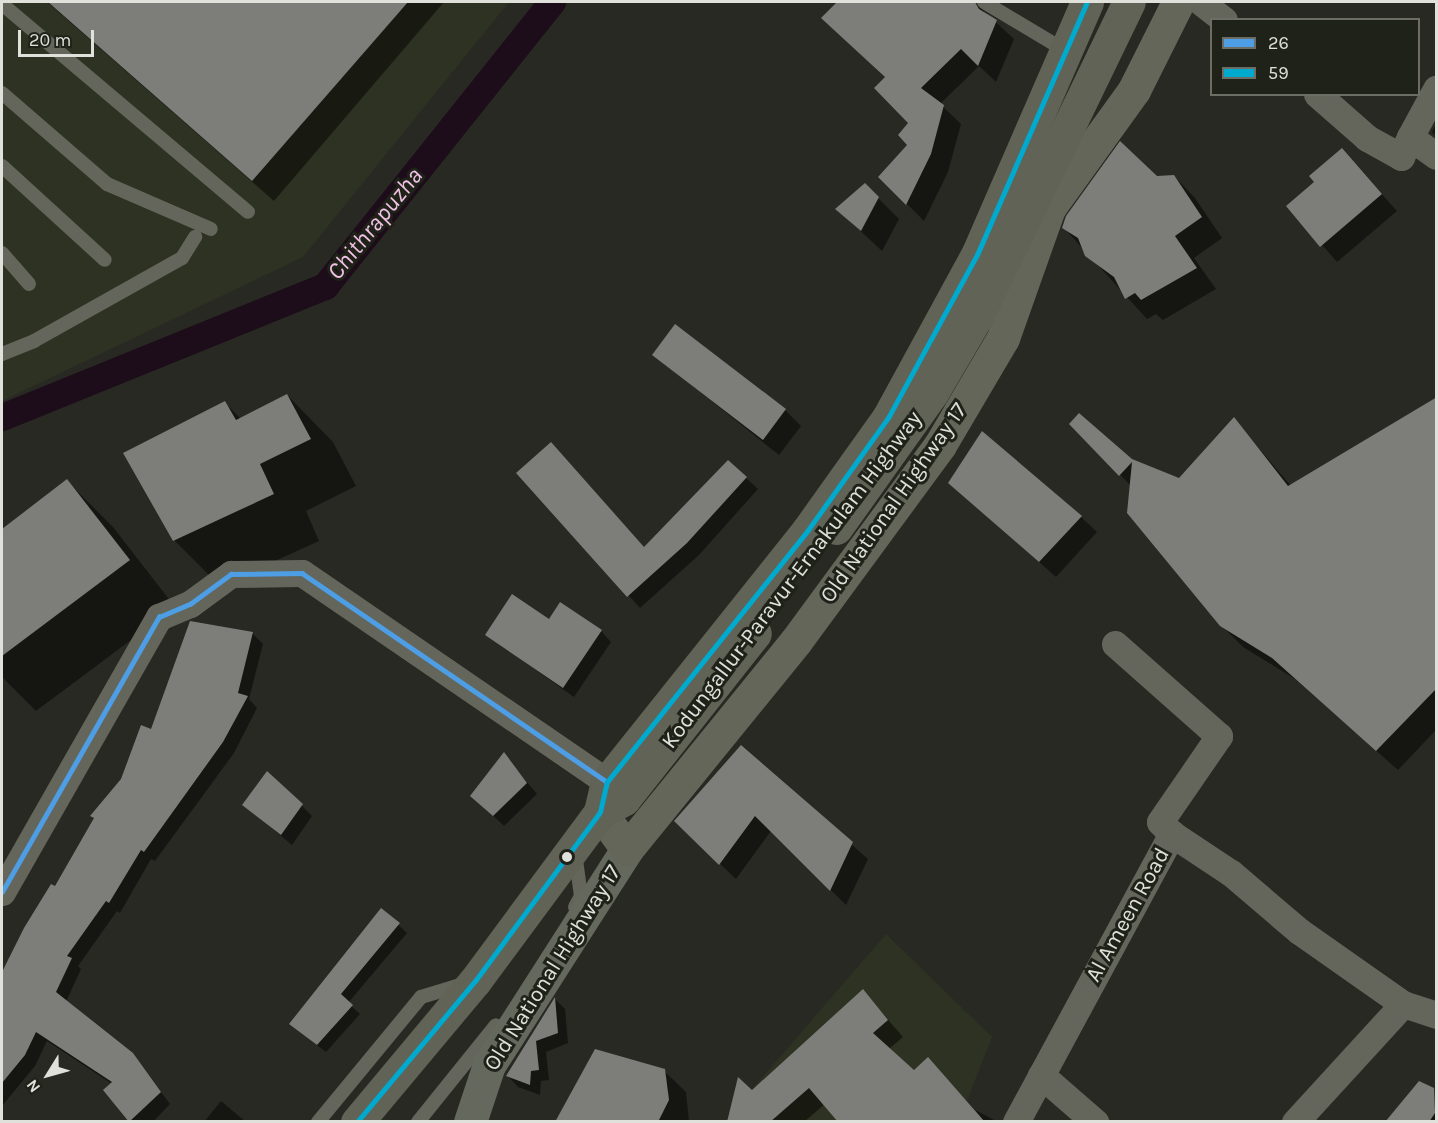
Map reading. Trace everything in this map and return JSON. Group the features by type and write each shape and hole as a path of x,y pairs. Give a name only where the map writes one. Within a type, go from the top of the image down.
{"highway":[{"name":"Kodungallur-Paravur-Ernakulam Highway","path":"357,1122 475,981 574,848 603,797 808,530 888,418 977,255 1087,2"},
{"name":"Kodungallur-Paravur-Ernakulam Highway","path":"603,797 624,799 884,465 976,318 1041,206 1129,2"}],"main road":[{"name":"Old National Highway 17","path":"603,797 627,849 796,640 940,446 1003,338 1041,206 1134,90 1178,2"}],"street":[{"path":"1201,2 1221,18"},
{"path":"1319,96 1367,138 1401,157 1437,89"},
{"path":"1410,137 1437,156"},
{"path":"2,892 10,856 159,617 190,604 231,574 302,573 603,797"},
{"path":"1115,644 1219,736 1160,822 1172,834"},
{"name":"Al Ameen Road","path":"1016,1122 1172,834 1231,873 1299,931 1403,1004 1437,1015"},
{"name":"Old National Highway 17","path":"470,1122 489,1065 627,849"},
{"path":"1295,1122 1403,1004"},
{"path":"1041,1075 1095,1122"}],"lane":[{"path":"984,2 1066,51"},
{"path":"2,4 248,212"},
{"path":"2,93 107,184 210,229"},
{"path":"2,166 105,260"},
{"path":"2,354 34,341 182,258 195,237"},
{"path":"2,252 29,284"},
{"path":"418,1122 521,993 558,937 581,896 574,848"},
{"path":"318,1122 421,997 475,981"}],"shaded area":[{"path":"2,2 509,2 303,257 2,401"},
{"path":"886,934 992,1037 959,1121 724,1122"}],"building":[{"path":"48,2 408,2 252,181"},
{"path":"837,2 975,2 979,9 997,20 978,66 961,49 921,88 944,105 931,154 906,205 878,177 907,145 898,135 908,123 874,88 885,77 821,18"},
{"path":"1120,141 1157,176 1174,175 1202,217 1175,236 1197,268 1141,300 1135,293 1125,299 1114,277 1085,256 1078,238 1062,228 1066,216"},
{"path":"1342,148 1382,194 1320,247 1286,206 1314,182 1309,176"},
{"path":"865,183 879,197 861,231 835,209"},
{"path":"675,324 786,409 763,440 652,355"},
{"path":"287,394 311,439 260,464 274,494 173,541 123,453 225,401 236,420"},
{"path":"1437,397 1437,688 1376,751 1272,658 1220,626 1127,513 1132,462 1119,476 1069,424 1079,413 1132,459 1179,478 1234,417 1288,486"},
{"path":"982,431 1082,516 1039,562 948,483"},
{"path":"551,442 644,547 728,460 747,477 687,543 627,597 516,473"},
{"path":"67,479 130,560 2,656 2,529"},
{"path":"512,594 549,619 560,602 602,630 563,688 485,635"},
{"path":"190,621 253,632 238,693 248,696 223,742 144,852 141,850 109,903 106,901 67,956 72,958 56,992 133,1053 161,1092 129,1122 103,1090 112,1082 36,1032 25,1055 2,1083 2,972 24,928 51,884 55,886 94,818 90,816 121,779 141,725 151,729"},
{"path":"741,745 853,842 830,891 755,816 719,865 674,821"},
{"path":"504,752 527,783 493,816 470,796"},
{"path":"267,771 303,804 281,835 242,805"},
{"path":"381,908 400,923 341,994 353,1005 317,1045 289,1024"},
{"path":"863,989 888,1020 873,1033 914,1070 928,1057 985,1122 838,1122 809,1088 770,1122 727,1122 738,1077 752,1090"},
{"path":"555,997 558,1033 536,1041 539,1070 531,1071 530,1085 506,1076"},
{"path":"595,1049 665,1069 669,1100 658,1122 555,1122"},
{"path":"1419,1081 1434,1088 1435,1113 1429,1122 1385,1122"}],"waterway":[{"name":"Chithrapuzha","path":"2,417 325,286 552,2"}],"transit line":[{"name":"59","path":"357,1122 475,981 600,812 607,782 808,530 888,418 977,255 1087,2"},
{"name":"26","path":"2,892 159,617 190,604 231,574 302,573 607,782"}]}
